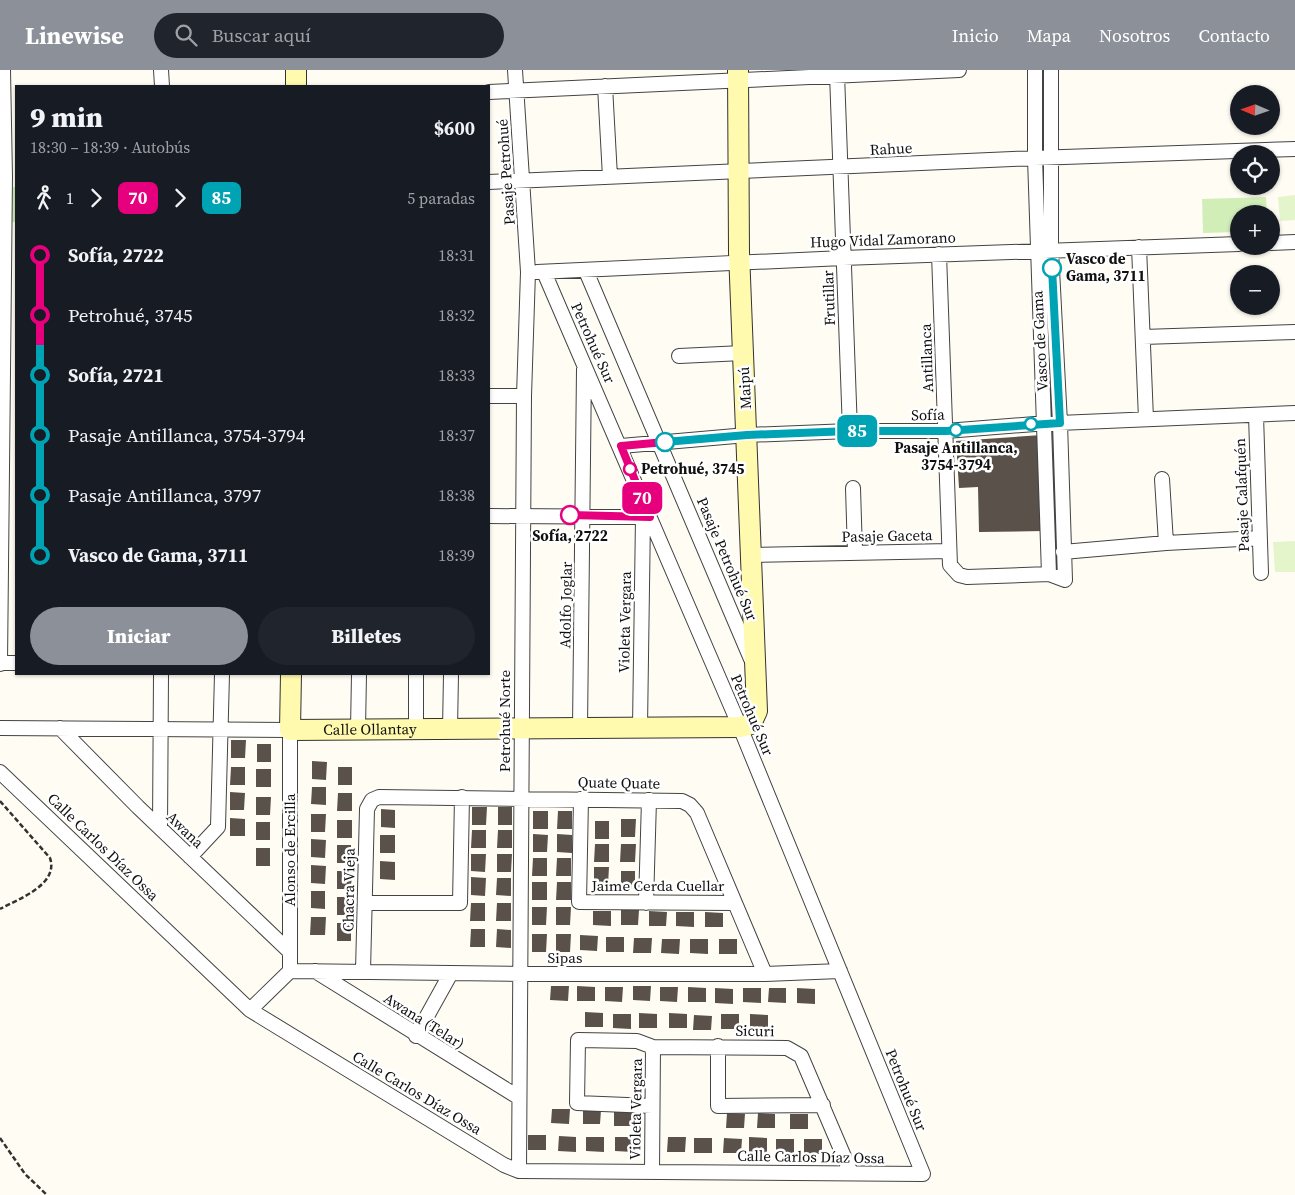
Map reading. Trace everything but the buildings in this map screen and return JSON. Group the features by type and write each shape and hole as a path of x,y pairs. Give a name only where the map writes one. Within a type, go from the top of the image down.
{"street":[{"path":"3,70 10,176 7,308 9,432 1,512 0,664 15,664"},
{"path":"161,70 162,85"},
{"path":"296,70 296,85"},
{"name":"Pasaje Petrohué","path":"515,70 524,180 528,272"},
{"path":"490,92 605,86 738,75 959,70"},
{"name":"Vasco de Gama","path":"1035,70 1035,158 1060,423 1065,580"},
{"name":"Vasco de Gama","path":"1049,574 1045,423 1045,250 1051,158 1051,70"},
{"name":"Frutillar","path":"837,74 850,431"},
{"name":"Maipú","path":"738,75 739,263 757,711 751,724 740,727"},
{"path":"605,86 610,177"},
{"name":"Rahue","path":"490,182 1035,158 1295,149"},
{"path":"1280,242 1295,242"},
{"name":"Hugo Vidal Zamorano","path":"528,272 586,271 939,254 1230,244"},
{"path":"1139,247 1146,419"},
{"name":"Antillanca","path":"939,254 949,551"},
{"name":"Pasaje Petrohué Sur","path":"586,271 661,442 754,667"},
{"name":"Petrohué Norte","path":"519,1171 524,396 528,272"},
{"name":"Petrohué Sur","path":"544,272 621,446 646,517 740,727 923,1174"},
{"path":"1143,337 1295,332"},
{"path":"680,356 743,353"},
{"name":"Adolfo Joglar","path":"580,728 584,515 584,364"},
{"path":"490,396 524,396"},
{"name":"Sofía","path":"621,446 747,435 850,431 946,431 1045,423 1295,413"},
{"name":"Pasaje Calafquén","path":"1256,415 1261,573"},
{"path":"1162,479 1166,543"},
{"path":"853,488 855,553"},
{"path":"1,512 15,512"},
{"path":"490,516 584,515 646,517"},
{"name":"Violeta Vergara","path":"640,728 646,517"},
{"path":"1063,552 1166,543 1259,538"},
{"name":"Pasaje Gaceta","path":"752,555 949,551 950,565 960,575 1049,574 1065,580"},
{"path":"160,828 161,675"},
{"path":"190,857 218,827 222,675"},
{"name":"Alonso de Ercilla","path":"290,971 291,675"},
{"path":"358,729 359,675"},
{"path":"416,675 416,729"},
{"path":"450,729 451,675"},
{"name":"Calle Ollantay","path":"0,728 221,728 290,730 740,727"},
{"name":"Awana","path":"60,728 160,828 290,952"},
{"name":"Calle Carlos Díaz Ossa","path":"0,772 250,1010 504,1165 519,1171 923,1174"},
{"name":"Quate Quate","path":"367,809 372,800 379,797 682,801 690,805 697,813 765,974"},
{"path":"366,903 460,903 462,797"},
{"name":"Jaime Cerda Cuellar","path":"581,799 580,902 736,903"},
{"path":"646,903 649,800"},
{"name":"Chacra Vieja","path":"364,971 367,809"},
{"name":"Awana (Telar)","path":"314,970 416,1036 518,1097"},
{"path":"250,1010 290,971"},
{"name":"Sipas","path":"290,971 520,974 765,974 840,971"},
{"path":"416,1036 451,973"},
{"name":"Sicuri","path":"652,1106 577,1103 578,1040 637,1041 653,1046 787,1048 796,1051 801,1056 851,1173"},
{"name":"Violeta Vergara","path":"652,1171 653,1046"},
{"path":"718,1046 718,1106 823,1105"}],"path":[{"path":"0,801 50,858 51,868 44,883 0,910"},
{"path":"0,1138 25,1174 47,1195"}],"green space":[{"path":"12,187 15,187 15,222 12,222"},
{"path":"1295,195 1295,220 1280,221 1278,197"},
{"path":"1266,197 1266,205 1230,205 1230,232 1203,233 1202,199"},
{"path":"1295,541 1295,572 1275,572 1273,542"}],"bus line":[{"name":"85","path":"665,442 747,435 850,431 946,431 1060,423 1052,268"},
{"name":"70","path":"570,515 650,517 621,446 665,442"}],"place":[{"name":"Vasco de Gama, 3711","path":"1052,268"},
{"name":"Pasaje Antillanca, 3754-3794","path":"956,430"},
{"name":"Petrohué, 3745","path":"630,469"},
{"name":"Sofía, 2722","path":"570,515"}]}
